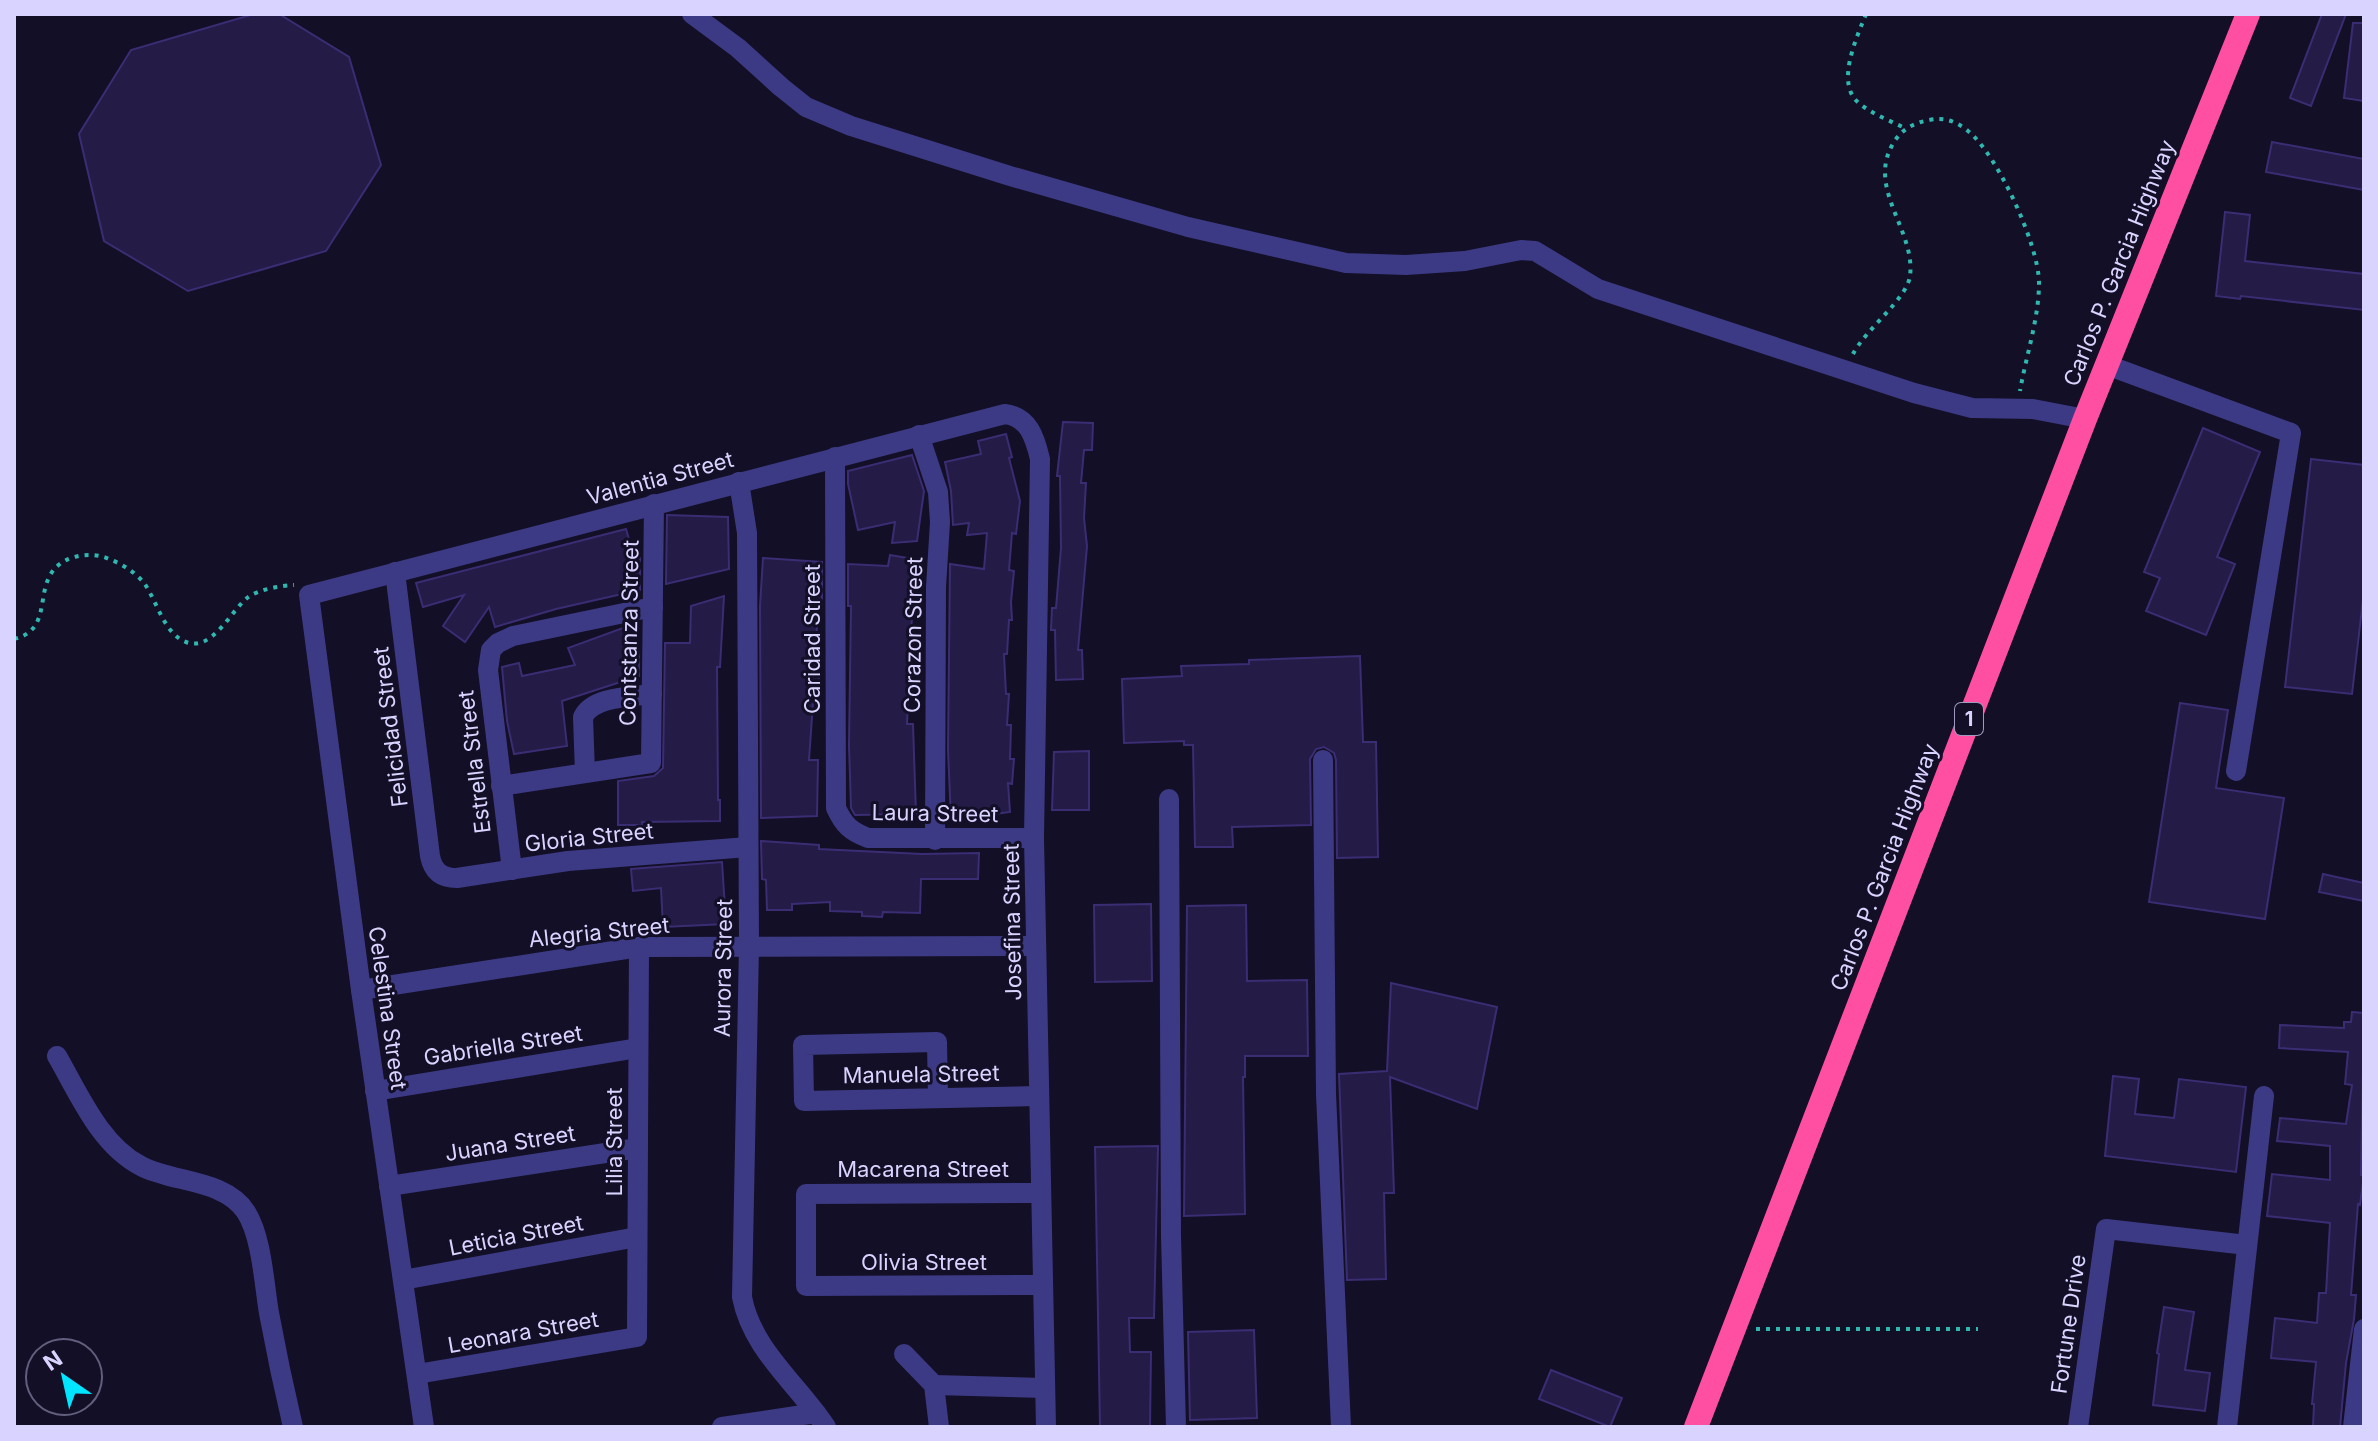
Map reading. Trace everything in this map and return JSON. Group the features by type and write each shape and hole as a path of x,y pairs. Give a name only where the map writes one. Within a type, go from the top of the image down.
{"highway":[{"name":"Carlos P. Garcia Highway","path":"1696,1427 2085,419 2248,14"}],"street":[{"path":"692,14 738,48 806,107 851,126 980,167 1188,227 1346,263 1406,265 1465,261 1521,250 1535,251 1598,289 1914,393 1972,408 2050,411 2085,419"},
{"path":"2107,365 2291,433 2236,771"},
{"name":"Valentia Street","path":"309,595 919,435 1005,414 1023,420"},
{"name":"Josefina Street","path":"1023,420 1030,429 1040,459 1034,838 1046,1427"},
{"name":"Corazon Street","path":"919,435 938,492 940,522 936,587 935,840"},
{"name":"Caridad Street","path":"835,457 836,808 842,820"},
{"name":"Aurora Street","path":"739,482 747,533 749,947 742,1297 755,1338 821,1420"},
{"name":"Contstanza Street","path":"585,773 651,763 654,504"},
{"name":"Felicidad Street","path":"395,572 430,856 438,873"},
{"name":"Celestina Street","path":"309,595 361,990 424,1427"},
{"name":"Estrella Street","path":"512,870 488,670 491,650 498,643 532,631 653,607"},
{"path":"501,786 585,773 583,717 587,710 603,702 652,694"},
{"path":"1323,760 1326,1094 1341,1427"},
{"path":"1169,799 1171,1236 1176,1427"},
{"name":"Laura Street","path":"842,820 851,832 868,838 1034,838"},
{"name":"Gloria Street","path":"438,873 446,878 457,878 631,854 748,847"},
{"name":"Alegria Street","path":"361,990 639,947 1036,946"},
{"name":"Lilia Street","path":"637,1337 639,947"},
{"name":"Manuela Street","path":"938,1098 937,1042 803,1045 804,1101 1039,1096"},
{"name":"Gabriella Street","path":"375,1091 638,1048"},
{"path":"57,1056 92,1118 121,1153 142,1167 228,1194 245,1211 255,1232 277,1359 293,1427"},
{"path":"2227,1427 2264,1096"},
{"name":"Juana Street","path":"389,1186 638,1148"},
{"name":"Macarena Street","path":"806,1286 806,1194 1041,1193"},
{"name":"Fortune Drive","path":"2078,1427 2106,1229 2247,1245"},
{"name":"Leticia Street","path":"403,1280 637,1237"},
{"name":"Olivia Street","path":"806,1286 1043,1285"},
{"path":"2353,1427 2364,1329"},
{"name":"Leonara Street","path":"417,1374 637,1337"},
{"path":"904,1354 934,1385 939,1427"},
{"path":"934,1385 1045,1388"},
{"path":"722,1427 821,1420"}],"path":[{"path":"1866,14 1853,51 1850,92 1858,103 1905,128"},
{"path":"1845,370 1869,330 1893,307 1910,278 1908,253 1887,193 1884,165 1893,143 1905,128 1939,118 1955,122 1970,132 1982,147 2022,217 2034,250 2039,282 2017,410"},
{"path":"14,639 25,636 36,625 47,577 55,566 75,556 99,555 122,564 143,582 180,640 191,644 207,640 254,594 292,585 302,588 309,595"},
{"path":"1733,1329 1978,1329"}],"building":[{"path":"254,14 279,14 349,57 381,165 326,251 188,291 104,241 79,134 131,50"},
{"path":"2322,14 2346,14 2311,106 2290,98"},
{"path":"2353,23 2364,23 2364,101 2344,98"},
{"path":"2272,142 2364,159 2364,190 2266,172"},
{"path":"2225,212 2250,215 2245,261 2364,274 2364,310 2216,296"},
{"path":"1063,422 1093,423 1092,450 1084,450 1081,483 1086,483 1084,518 1087,546 1078,650 1082,650 1083,679 1056,680 1055,630 1051,630 1061,548 1060,476 1057,476"},
{"path":"2203,428 2260,452 2217,557 2235,564 2206,635 2146,611 2160,578 2144,572"},
{"path":"1006,434 1020,501 1016,534 1012,533 1009,570 1014,571 1012,620 1009,620 1007,654 1004,654 1006,694 1009,694 1007,725 1011,725 1010,759 1014,759 1012,784 1008,783 1010,812 951,820 948,750 950,564 984,569 987,533 967,535 969,523 953,525 945,462 981,454 978,441"},
{"path":"912,455 924,491 917,541 892,543 895,522 858,530 848,471"},
{"path":"2311,459 2364,465 2364,591 2352,694 2285,687"},
{"path":"667,515 728,517 729,569 666,584"},
{"path":"626,529 633,553 640,553 640,590 495,627 489,607 465,642 443,626 464,595 423,607 416,583"},
{"path":"890,555 914,559 912,570 917,570 916,595 913,594 907,724 913,724 916,814 855,815 851,808 849,745 851,606 848,606 848,564 888,566"},
{"path":"763,558 822,562 822,605 818,605 815,665 819,665 819,682 814,688 809,760 818,760 817,816 761,818 760,606"},
{"path":"724,596 720,667 717,667 720,821 618,825 618,781 654,776 663,768 665,643 690,643 691,606"},
{"path":"631,625 639,653 639,676 562,701 567,746 514,754 507,721 502,667 519,663 522,676 575,665 568,648"},
{"path":"1360,656 1363,742 1376,742 1378,857 1337,858 1336,760 1334,753 1324,747 1316,749 1310,759 1311,825 1232,827 1233,847 1195,847 1193,745 1184,745 1184,741 1124,743 1122,679 1182,676 1181,666"},
{"path":"2180,703 2228,710 2216,788 2284,798 2265,919 2149,902"},
{"path":"1089,751 1089,810 1052,810 1054,752"},
{"path":"761,841 819,845 819,849 922,854 979,853 978,879 921,879 920,913 883,912 882,917 862,916 862,912 830,911 830,902 792,904 792,910 767,910"},
{"path":"722,862 726,924 663,927 661,888 633,891 631,869"},
{"path":"2323,874 2364,883 2364,901 2319,892"},
{"path":"1151,904 1152,981 1095,982 1094,905"},
{"path":"1246,905 1247,981 1307,980 1308,1056 1245,1056 1245,1214 1184,1216 1187,906"},
{"path":"1391,983 1497,1007 1477,1109 1390,1077 1394,1193 1384,1193 1386,1279 1347,1280 1339,1074 1387,1071"},
{"path":"2352,1012 2364,1013 2361,1175 2364,1175 2358,1204 2351,1295 2356,1295 2354,1319 2340,1427 2313,1427 2316,1362 2271,1358 2275,1318 2317,1323 2319,1293 2326,1293 2330,1223 2267,1216 2272,1174 2330,1180 2330,1146 2277,1141 2280,1118 2346,1124 2352,1085 2345,1084 2348,1052 2279,1048 2280,1025 2344,1028 2344,1022 2351,1022"},
{"path":"2113,1076 2139,1079 2135,1114 2174,1118 2179,1079 2246,1087 2236,1172 2105,1156"},
{"path":"1158,1146 1154,1318 1129,1318 1130,1352 1151,1352 1150,1427 1100,1427 1095,1147"},
{"path":"2164,1307 2194,1312 2185,1370 2210,1373 2205,1411 2153,1405"},
{"path":"1254,1330 1257,1418 1190,1420 1188,1332"},
{"path":"1551,1370 1622,1398 1610,1427 1539,1399"}]}
